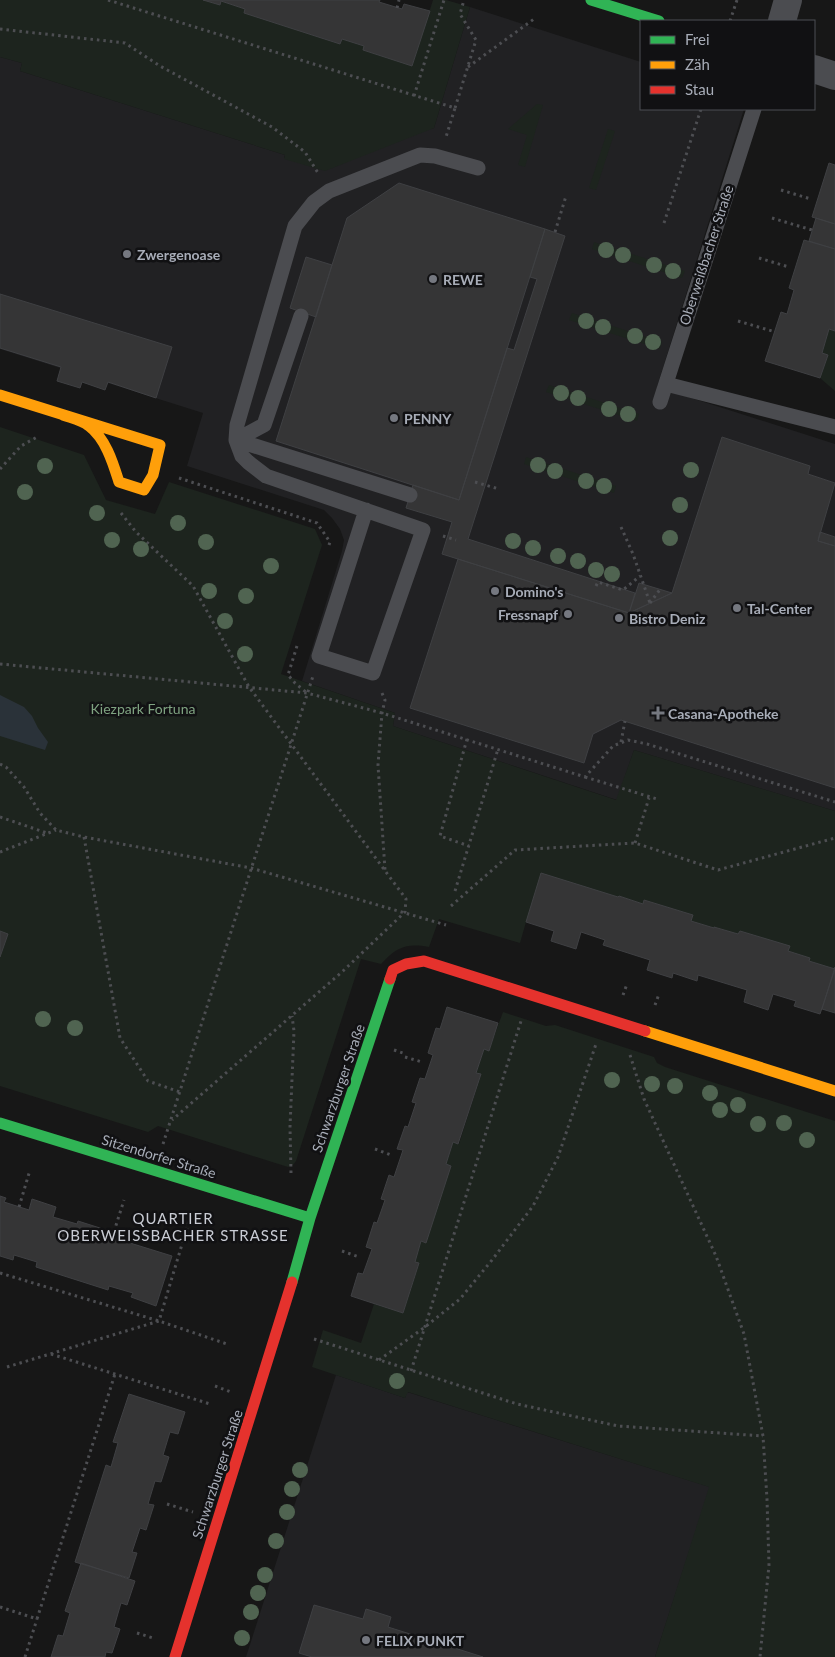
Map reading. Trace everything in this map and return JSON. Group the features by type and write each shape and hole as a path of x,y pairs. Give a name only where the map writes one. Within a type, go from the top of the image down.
{"street":[{"path":"590,0 656,20"},
{"path":"782,20 788,0"},
{"path":"815,69 835,76"},
{"path":"0,395 160,445 153,476 144,490 119,482 110,456 99,437 88,425 63,415"},
{"name":"Schwarzburger Straße","path":"175,1657 301,1254 310,1218 394,970 406,964 424,962 835,1091"},
{"name":"Sitzendorfer Straße","path":"0,1123 310,1218"}],"lane":[{"name":"Oberweißbacher Straße","path":"660,402 754,110"},
{"path":"366,510 319,656 373,673 423,530 366,510 266,476 242,456 236,440 237,425 295,226 314,202 329,191 420,155 440,157 478,168"},
{"path":"236,440 264,425 300,316"},
{"path":"666,384 835,427"},
{"path":"236,440 410,495"}],"path":[{"path":"108,0 455,108"},
{"path":"397,8 399,0"},
{"path":"414,96 444,0"},
{"path":"440,157 476,40 460,14 464,0"},
{"path":"730,20 737,0"},
{"path":"467,68 534,19"},
{"path":"0,29 125,43 160,66 272,127 305,152 329,191"},
{"path":"664,223 701,110"},
{"path":"781,190 811,200"},
{"path":"555,232 566,196"},
{"path":"772,218 812,230"},
{"path":"759,258 789,267"},
{"path":"738,321 772,331"},
{"path":"0,469 16,451"},
{"path":"172,475 317,523 330,542 327,551"},
{"path":"475,482 499,489"},
{"path":"118,510 136,532 193,586 249,687 406,899 405,912 344,971 172,1120"},
{"path":"622,527 650,603 661,588"},
{"path":"596,586 598,582 623,590 640,576"},
{"path":"300,637 288,674 294,683 307,693"},
{"path":"154,1171 172,1120 319,656"},
{"path":"0,664 307,693 498,749 656,799"},
{"path":"382,714 378,765 385,871"},
{"path":"621,743 625,721"},
{"path":"467,740 440,836 469,846"},
{"path":"585,778 613,746 628,740 647,744 835,802"},
{"path":"455,891 498,749"},
{"path":"0,764 6,766 24,787 40,813 56,830 84,837 251,868 446,925"},
{"path":"635,843 649,798"},
{"path":"0,817 48,833"},
{"path":"0,852 56,830"},
{"path":"84,837 120,1038 148,1081 180,1092"},
{"path":"451,906 515,850 635,843 718,870 835,838"},
{"path":"411,1371 530,994"},
{"path":"291,1173 290,1127 294,1031 292,1015"},
{"path":"378,1360 425,1327 460,1299 533,1206 558,1157 605,1018"},
{"path":"634,1028 628,1047 644,1099 716,1256 744,1334 763,1436 767,1499 769,1565 760,1657"},
{"path":"405,1058 422,1062"},
{"path":"375,1149 391,1155"},
{"path":"19,1207 30,1170"},
{"path":"112,1238 124,1200"},
{"path":"159,1321 189,1221"},
{"path":"342,1251 359,1257"},
{"path":"0,1273 228,1344"},
{"path":"7,1367 159,1321"},
{"path":"314,1339 517,1404 618,1426 763,1436"},
{"path":"50,1354 210,1404"},
{"path":"25,1657 115,1374"},
{"path":"0,1607 37,1618"}],"shaded area":[{"path":"470,7 640,62 640,110 744,110 657,387 835,444 835,811 634,750 617,800 393,726 395,713 302,681 342,551 344,540 340,529 332,518 324,510 187,466 203,413 0,349 0,57 22,63 20,71 285,155 284,158 434,128"},
{"path":"0,695 24,707 32,716 48,742 45,750 0,736"},
{"path":"336,1375 405,1398 407,1392 710,1487 655,1657 246,1657"}],"green space":[{"path":"0,0 203,0 220,5 221,1 245,9 244,13 340,44 342,39 364,46 363,50 412,66 433,0 446,0 470,7 434,128 325,171 284,159 285,155 20,71 22,63 0,57"},
{"path":"537,104 543,105 525,167 518,165 527,135 508,129"},
{"path":"608,129 615,131 596,190 589,188"},
{"path":"594,242 685,271 682,278 592,249"},
{"path":"572,313 662,342 660,349 569,320"},
{"path":"829,329 835,331 835,391 820,378 828,355 822,353"},
{"path":"549,385 639,414 637,421 546,392"},
{"name":"Kiezpark Fortuna","path":"0,427 84,455 106,500 155,514 169,482 315,529 322,545 281,674 395,713 393,726 616,800 634,750 835,811 835,969 809,961 810,958 788,951 789,946 740,931 738,934 714,928 691,921 693,915 644,900 643,904 619,896 526,922 520,943 439,919 429,947 408,946 402,948 381,964 361,959 296,1161 288,1167 158,1126 148,1132 0,1086 0,957 7,934 0,931"},
{"path":"526,457 616,486 614,493 524,464"},
{"path":"503,1012 546,1026 555,1025 654,1057 657,1063 665,1067 835,1121 835,1657 655,1657 709,1487 408,1392 405,1398 312,1367 323,1330 361,1343 374,1304 403,1313 419,1264 415,1262 421,1241 425,1243 451,1166 446,1164 453,1142 459,1144 481,1075 476,1073 484,1049 489,1050"}],"building":[{"path":"203,0 380,0 379,2 402,9 404,4 430,11 412,66 363,50 364,46 342,39 340,44 244,13 245,9 221,1 220,5"},
{"path":"829,163 835,165 835,224 812,217"},
{"path":"399,183 545,229 459,500 276,441 347,218"},
{"path":"816,218 835,224 835,249 809,241"},
{"path":"545,229 565,236 468,539 635,593 629,613 442,554 452,522 406,508 413,485 459,500 507,348 514,350 537,279 530,277"},
{"path":"804,240 835,249 835,331 829,329 822,353 828,355 820,378 765,361 781,312 787,314 794,290 789,288"},
{"path":"306,257 332,265 316,317 290,308"},
{"path":"0,294 172,347 156,398 108,382 105,390 82,382 80,388 57,381 61,367 0,348"},
{"name":"Tal-Center","path":"722,437 810,466 808,474 835,483 818,541 835,546 835,788 621,720 593,734 584,763 410,708 458,559 629,613 672,593"},
{"path":"820,532 835,537 835,546 818,541"},
{"path":"639,583 672,593 629,613"},
{"path":"541,873 643,904 644,900 693,915 691,921 714,928 738,934 740,931 790,946 788,951 810,958 809,961 835,969 820,1014 794,1006 796,1001 773,994 768,1010 744,1002 747,990 698,975 697,981 673,973 672,978 647,970 650,960 603,945 605,940 581,932 576,949 551,941 554,931 526,922"},
{"path":"0,931 8,934 0,957"},
{"path":"835,967 835,1013 822,1009"},
{"path":"447,1007 498,1023 489,1051 484,1049 476,1073 481,1074 458,1144 453,1142 446,1164 451,1166 426,1243 421,1241 415,1262 419,1263 403,1313 351,1296 358,1273 363,1274 372,1249 366,1247 374,1222 377,1223 385,1200 381,1199 389,1175 394,1177 403,1150 397,1149 405,1126 408,1127 416,1103 412,1102 420,1078 425,1079 433,1055 428,1053 436,1028 440,1029"},
{"path":"0,1196 6,1198 4,1202 29,1210 32,1199 56,1207 53,1217 77,1224 78,1221 103,1229 101,1234 172,1256 156,1306 131,1297 133,1293 109,1286 108,1290 36,1267 37,1262 14,1255 13,1260 0,1256"},
{"path":"129,1394 185,1412 178,1434 170,1432 163,1455 169,1457 161,1482 155,1481 148,1504 154,1505 146,1530 140,1528 132,1552 137,1553 129,1578 75,1562 106,1465 111,1467 118,1443 113,1442"},
{"path":"81,1563 135,1581 127,1605 121,1603 114,1627 120,1629 112,1653 106,1652 105,1657 51,1657 58,1635 63,1636 70,1613 65,1611"},
{"name":"FELIX PUNKT","path":"314,1605 363,1619 366,1609 391,1617 388,1627 483,1657 312,1657 299,1653"}],"traffic: fast":[{"path":"591,0 656,20"},
{"path":"292,1282 310,1218 390,979"},
{"path":"0,1123 310,1218"}],"traffic: slow":[{"path":"0,395 160,445 153,475 144,490 119,482 108,452 95,431 83,422 63,415"},
{"path":"645,1031 835,1091"}],"traffic: jam":[{"path":"390,979 393,970 406,964 424,961 645,1031"},
{"path":"175,1657 292,1282"}],"place":[{"name":"Zwergenoase","path":"127,254"},
{"name":"REWE","path":"433,279"},
{"name":"PENNY","path":"394,418"},
{"name":"Domino's","path":"495,591"},
{"name":"Tal-Center","path":"737,608"},
{"name":"Fressnapf","path":"568,614"},
{"name":"Bistro Deniz","path":"619,618"},
{"name":"Casana-Apotheke","path":"658,713"},
{"name":"FELIX PUNKT","path":"366,1640"}],"district":[{"name":"QUARTIER OBERWEISSBACHER STRASSE","path":"173,1226"}]}
